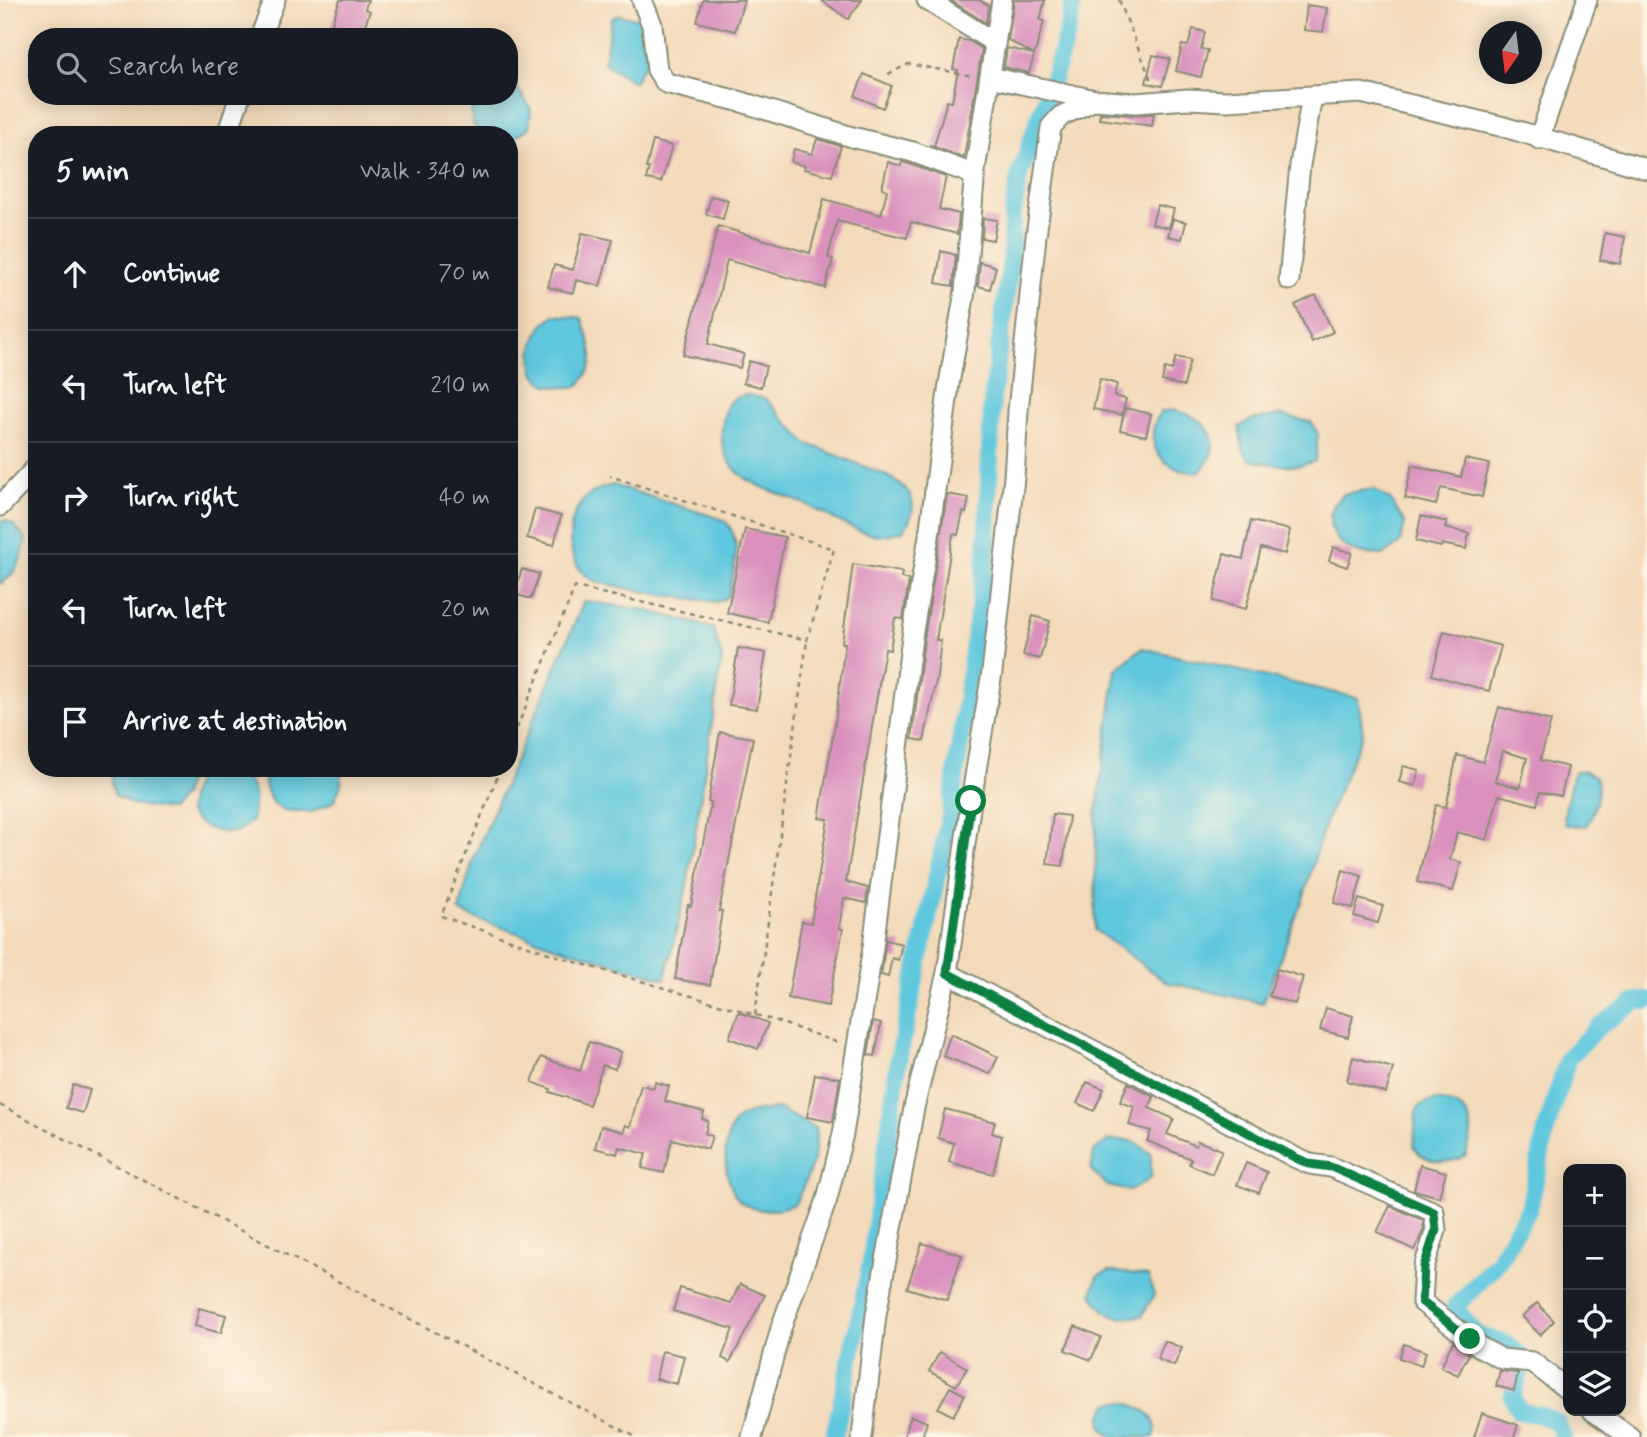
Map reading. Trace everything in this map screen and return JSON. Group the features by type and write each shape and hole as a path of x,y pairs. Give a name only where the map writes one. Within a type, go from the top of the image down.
{"street":[{"path":"264,28 275,0"},
{"path":"642,0 652,25 657,70 666,83 743,102 852,138 913,152 975,175"},
{"path":"927,0 995,43"},
{"path":"752,1437 781,1328 827,1199 844,1134 873,947 912,637 929,536 948,384 965,291 975,175 1002,0"},
{"path":"1539,139 1587,0"},
{"path":"990,78 1095,100 1135,103 1188,99 1227,102 1361,93 1504,127 1647,169"},
{"path":"1289,280 1300,165 1312,96"},
{"path":"862,1437 876,1315 911,1121 947,973 1005,574 1035,236 1051,127 1061,116 1095,100"},
{"path":"230,126 237,105"},
{"path":"0,506 28,476"},
{"path":"947,973 1296,1158 1310,1164 1331,1167 1434,1212 1436,1230 1424,1267 1422,1302 1480,1347 1503,1359 1532,1362 1563,1386"},
{"path":"1600,1416 1630,1437"}],"path":[{"path":"1119,0 1159,101"},
{"path":"888,74 909,64 990,78"},
{"path":"610,476 834,549 807,640 755,1015"},
{"path":"518,725 575,587 807,640"},
{"path":"496,777 441,916 569,960 755,1015 856,1049"},
{"path":"0,1105 636,1437"}],"water":[{"path":"618,15 642,21 649,56 634,82 604,63 611,19"},
{"path":"518,89 531,109 529,128 518,135 518,126 475,126 471,117 472,105 518,105"},
{"path":"554,315 582,318 591,346 592,361 590,369 578,386 548,385 538,378 535,372 532,356 535,340 543,325"},
{"path":"749,395 766,399 806,443 885,475 902,486 908,492 913,505 903,531 883,535 864,532 752,482 736,470 727,458 722,444 724,416 729,403 738,396"},
{"path":"1171,410 1195,418 1210,432 1212,451 1199,472 1175,468 1166,462 1154,445 1155,424 1161,412"},
{"path":"1279,415 1311,422 1318,434 1315,461 1291,466 1250,460 1243,450 1239,427 1251,420"},
{"path":"613,485 724,520 736,546 729,596 718,602 664,595 598,582 585,574 572,554 572,522 578,507 587,497"},
{"path":"1373,489 1390,500 1405,523 1400,543 1384,555 1362,554 1349,549 1338,540 1330,521 1333,507 1344,494"},
{"path":"4,520 13,524 26,539 18,565 0,584 0,522"},
{"path":"584,601 641,609 713,628 722,658 687,886 665,979 552,945 459,911 474,857 508,777 518,777 518,755"},
{"path":"1142,648 1358,698 1363,733 1323,829 1304,896 1263,1003 1166,982 1095,930 1096,816 1116,669"},
{"path":"1584,771 1595,776 1597,781 1592,815 1586,826 1566,825 1564,816 1572,777 1575,772"},
{"path":"112,777 189,777 183,796 171,810 133,805 115,795"},
{"path":"198,777 242,777 249,783 254,794 252,821 237,831 230,832 204,826 189,813 190,797"},
{"path":"264,777 341,777 341,785 333,802 312,812 282,810 272,802 266,790"},
{"path":"1435,1100 1457,1106 1469,1118 1469,1144 1465,1156 1459,1159 1445,1162 1430,1159 1418,1152 1414,1146 1416,1112 1420,1105"},
{"path":"779,1109 815,1128 814,1158 795,1204 774,1209 752,1208 739,1200 729,1181 726,1144 729,1132 746,1114"},
{"path":"1107,1141 1135,1142 1151,1154 1151,1178 1130,1191 1108,1186 1091,1170 1094,1151"},
{"path":"1109,1271 1148,1276 1154,1295 1142,1316 1112,1316 1097,1302 1092,1294 1097,1276"},
{"path":"1108,1404 1130,1404 1150,1416 1156,1429 1154,1437 1113,1437 1108,1434 1101,1423"}],"building":[{"path":"340,0 368,0 365,9 370,11 364,28 330,28"},
{"path":"703,0 744,0 735,31 697,22"},
{"path":"821,0 862,0 848,19"},
{"path":"950,0 979,0 989,5 986,23"},
{"path":"1014,0 1045,0 1040,20 1044,21 1029,73 1004,67 1007,48 1033,54 1008,40"},
{"path":"1307,5 1327,8 1323,32 1304,30"},
{"path":"1193,29 1205,32 1201,49 1208,50 1201,77 1176,71 1182,45 1188,46"},
{"path":"959,39 969,41 982,49 964,158 929,145 934,146 947,101 952,102 958,70 953,69"},
{"path":"1153,55 1170,59 1162,86 1146,83"},
{"path":"864,74 892,86 883,108 855,96"},
{"path":"1100,113 1154,114 1152,126 1099,119"},
{"path":"817,139 841,146 832,176 804,169 805,166 791,162 794,149 812,154"},
{"path":"653,141 672,146 661,182 646,179"},
{"path":"888,162 901,166 902,162 946,177 939,209 959,214 957,234 911,222 907,238 837,221 828,258 833,259 825,288 727,260 708,344 744,354 740,368 683,355 718,226 810,253 824,199 881,215 887,190 882,188"},
{"path":"711,196 728,200 723,219 706,214"},
{"path":"1157,205 1174,209 1169,228 1152,224"},
{"path":"983,218 997,220 993,240 982,238"},
{"path":"1173,219 1186,222 1182,239 1168,236"},
{"path":"582,233 613,240 600,286 576,280 573,293 548,287 554,265 573,270"},
{"path":"1605,233 1625,237 1620,264 1600,260"},
{"path":"941,251 956,255 953,286 936,283"},
{"path":"980,262 996,267 990,289 978,286"},
{"path":"1316,295 1333,332 1312,342 1295,305"},
{"path":"1176,357 1190,360 1184,386 1162,381 1165,368 1172,370"},
{"path":"749,361 766,366 761,387 743,383"},
{"path":"1100,379 1117,384 1114,396 1126,399 1122,415 1093,409"},
{"path":"1125,408 1151,414 1146,436 1120,430"},
{"path":"1465,459 1489,464 1482,497 1441,488 1436,505 1405,498 1412,465 1461,477"},
{"path":"947,494 969,498 958,535 953,534 936,640 941,640 937,676 924,741 912,739 924,639"},
{"path":"535,509 561,516 554,545 527,538"},
{"path":"1421,516 1447,522 1445,528 1469,533 1466,549 1416,541"},
{"path":"1251,521 1290,530 1285,554 1261,548 1246,609 1213,601 1224,554 1243,559"},
{"path":"745,529 785,537 768,622 727,613"},
{"path":"1333,547 1352,553 1347,567 1329,561"},
{"path":"853,564 902,572 901,578 909,580 903,619 895,618 890,650 885,649 846,882 868,888 866,903 844,898 839,928 843,929 828,1006 788,998 802,921 811,923 828,819 819,818 835,724"},
{"path":"522,569 539,574 531,599 518,595"},
{"path":"1033,616 1050,621 1040,659 1023,655"},
{"path":"1444,631 1501,646 1489,691 1432,675"},
{"path":"738,648 766,653 757,709 729,705"},
{"path":"1499,707 1551,721 1540,760 1568,767 1561,796 1540,792 1537,805 1499,795 1487,840 1457,832 1450,860 1461,862 1453,891 1417,882 1436,805 1446,807 1457,755 1483,762","holes":["1503,751 1527,758 1520,788 1495,781"]},
{"path":"720,732 753,738 719,911 722,911 710,985 675,979 711,802 708,802"},
{"path":"1403,766 1419,770 1415,786 1399,782"},
{"path":"1053,814 1069,816 1063,866 1047,864"},
{"path":"1343,870 1362,876 1353,908 1334,903"},
{"path":"1359,899 1383,906 1378,923 1354,916"},
{"path":"886,940 902,944 898,960 892,958 888,977 881,975"},
{"path":"1277,969 1303,977 1295,1004 1269,996"},
{"path":"1326,1008 1353,1016 1348,1037 1320,1030"},
{"path":"739,1012 768,1023 758,1049 729,1038"},
{"path":"873,1021 881,1023 875,1056 868,1055"},
{"path":"951,1034 998,1057 990,1074 943,1056"},
{"path":"589,1042 621,1052 615,1069 603,1065 589,1105 550,1092 551,1089 532,1082 541,1057 580,1071"},
{"path":"1353,1057 1393,1068 1386,1093 1347,1081"},
{"path":"815,1074 840,1078 833,1122 807,1117"},
{"path":"655,1082 669,1086 665,1101 704,1112 702,1119 708,1121 705,1134 712,1136 708,1149 672,1139 664,1173 642,1168 646,1154 619,1147 617,1154 595,1148 601,1126 624,1132 625,1125 630,1127 641,1085 654,1088"},
{"path":"1087,1082 1104,1089 1094,1111 1077,1103"},
{"path":"1128,1083 1154,1097 1149,1108 1174,1119 1167,1134 1196,1146 1198,1141 1222,1150 1212,1174 1189,1164 1191,1159 1147,1141 1151,1131 1129,1125 1134,1107 1120,1102"},
{"path":"73,1085 90,1090 83,1113 66,1108"},
{"path":"945,1109 995,1122 992,1133 1002,1136 993,1174 949,1162 954,1143 938,1138"},
{"path":"1246,1163 1267,1172 1259,1193 1237,1185"},
{"path":"1420,1165 1446,1172 1439,1197 1414,1190"},
{"path":"1390,1206 1423,1220 1424,1229 1414,1250 1377,1232"},
{"path":"922,1243 962,1255 947,1300 907,1288"},
{"path":"740,1284 765,1295 730,1362 722,1358 733,1329 673,1311 680,1288 731,1303"},
{"path":"1537,1303 1554,1321 1540,1335 1522,1316"},
{"path":"199,1308 226,1315 221,1333 195,1326"},
{"path":"1075,1326 1101,1337 1091,1360 1065,1350"},
{"path":"1165,1341 1182,1348 1174,1366 1157,1359"},
{"path":"1453,1341 1469,1354 1458,1375 1441,1367"},
{"path":"1404,1344 1426,1352 1421,1366 1399,1358"},
{"path":"662,1351 684,1356 677,1384 656,1379"},
{"path":"940,1352 967,1368 956,1386 929,1371"},
{"path":"1500,1371 1518,1373 1514,1391 1496,1386"},
{"path":"950,1387 965,1395 953,1416 938,1408"},
{"path":"1482,1413 1518,1425 1514,1437 1474,1437"},
{"path":"911,1416 927,1422 922,1437 904,1437"}],"waterway":[{"path":"834,1437 871,1262 899,1056 950,814 986,559 992,400 1011,260 1012,219 1019,176 1055,73 1073,0"},
{"path":"1519,1354 1506,1344 1475,1334 1455,1307 1497,1263 1529,1209 1546,1130 1568,1058 1598,1027 1637,1001 1647,1001"},
{"path":"1523,1363 1512,1397 1519,1411 1557,1422 1563,1437"}],"route":[{"path":"971,801 947,973 982,989 1296,1158 1310,1164 1331,1167 1434,1212 1436,1230 1424,1267 1422,1302 1470,1339"}]}
